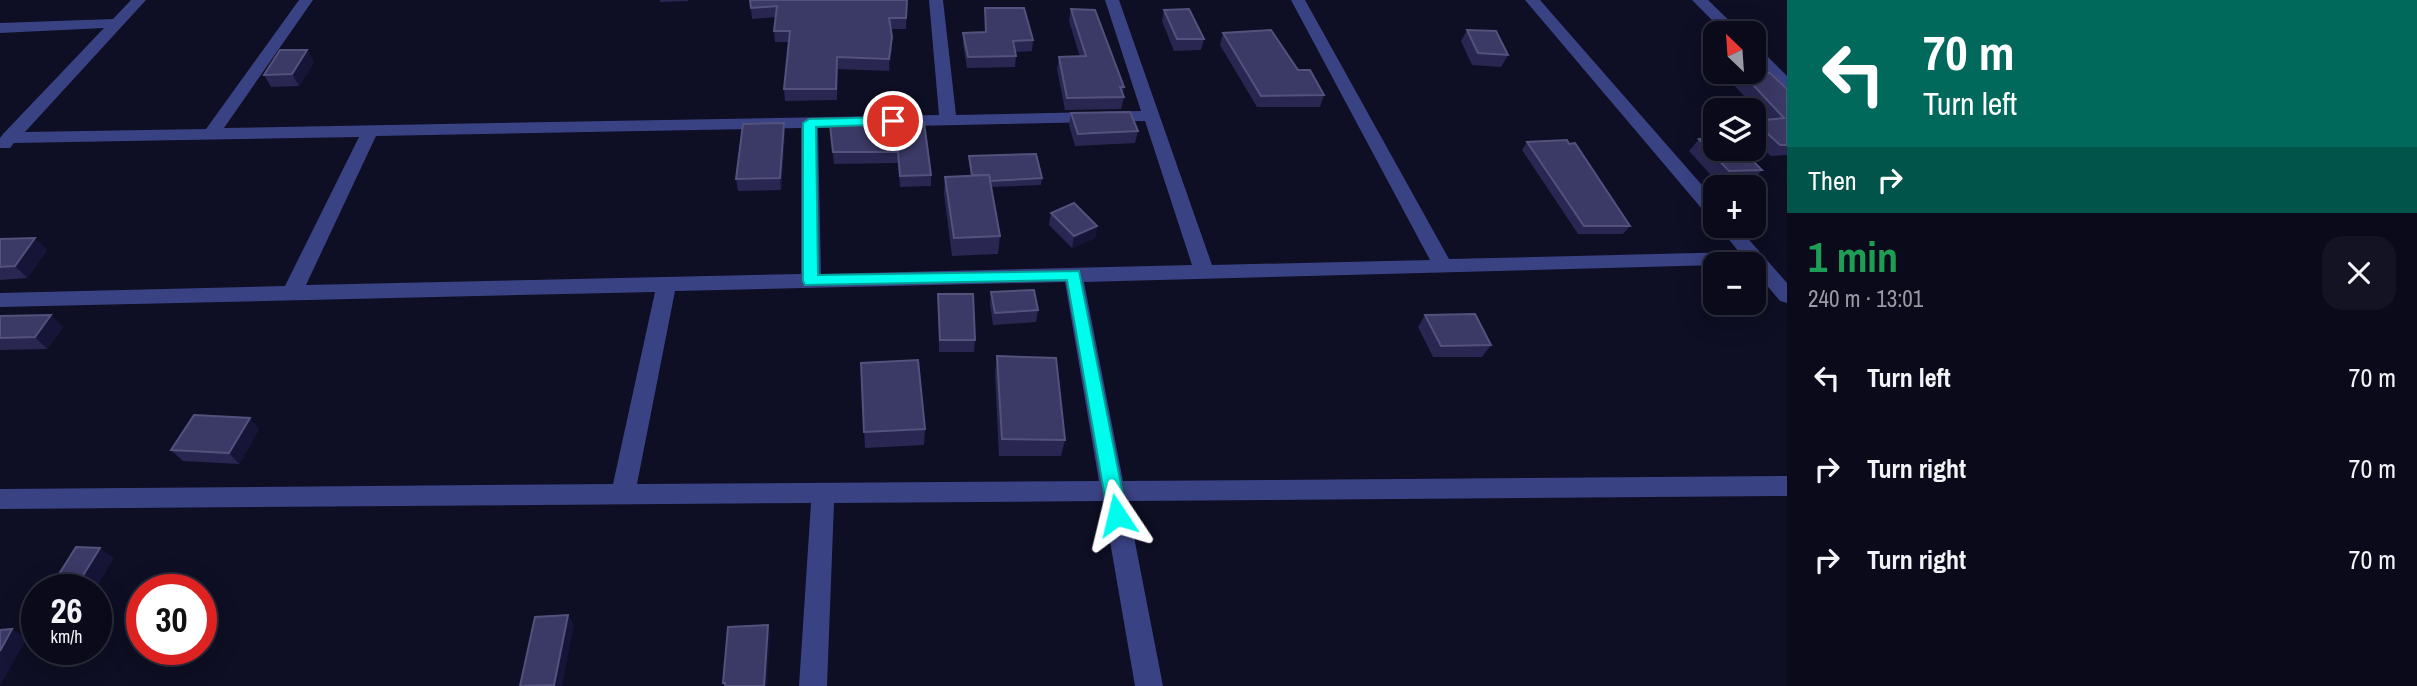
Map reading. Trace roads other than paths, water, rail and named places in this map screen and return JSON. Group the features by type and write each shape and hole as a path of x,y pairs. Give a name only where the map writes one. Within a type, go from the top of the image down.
{"street":[{"path":"5,143 139,0"},
{"path":"211,134 306,0"},
{"path":"936,0 948,120"},
{"path":"1112,0 1204,271"},
{"path":"1298,0 1443,266"},
{"path":"1532,0 1703,198"},
{"path":"1699,0 1721,21"},
{"path":"0,28 118,23"},
{"path":"1766,64 1787,85"},
{"path":"5,143 211,134 1151,116"},
{"path":"809,123 811,281"},
{"path":"292,293 370,131"},
{"path":"1737,238 1749,252"},
{"path":"0,299 1703,260"},
{"path":"1766,272 1787,296"},
{"path":"1073,274 1149,686"},
{"path":"623,495 666,285"},
{"path":"0,499 1787,486"},
{"path":"813,686 823,493"}]}
